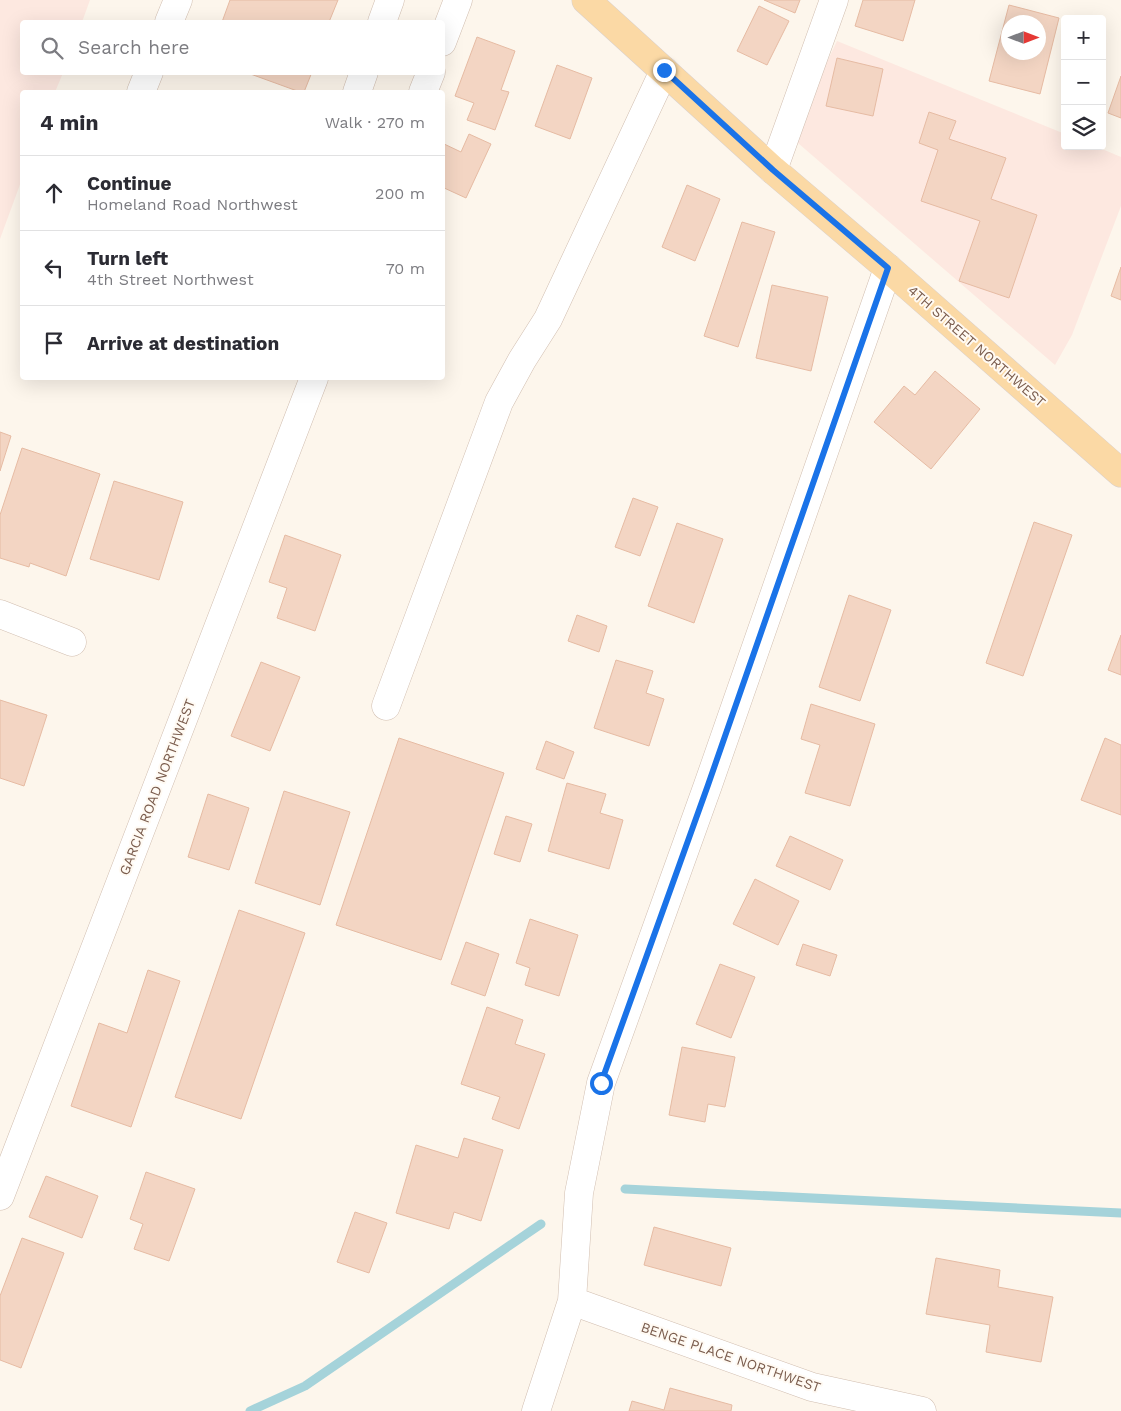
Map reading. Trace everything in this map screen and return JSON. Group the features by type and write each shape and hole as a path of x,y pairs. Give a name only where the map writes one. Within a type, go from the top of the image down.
{"main road":[{"name":"4TH STREET NORTHWEST","path":"586,0 773,170 888,268 1121,473"}],"street":[{"path":"170,20 178,0"},
{"path":"383,20 390,0"},
{"path":"445,34 458,0"},
{"path":"773,170 834,0"},
{"path":"386,706 499,402 548,318 664,70"},
{"path":"142,90 148,75"},
{"path":"358,90 363,75"},
{"path":"424,90 430,75"},
{"path":"536,1411 572,1301 579,1192 601,1083 712,775 888,268"},
{"name":"GARCIA ROAD NORTHWEST","path":"0,1196 313,380"},
{"path":"0,614 72,642"},
{"name":"BENGE PLACE NORTHWEST","path":"572,1301 812,1387 922,1411"}],"shaded area":[{"path":"0,0 90,0 83,20 20,20 20,75 62,75 56,90 20,90 20,184 0,239"},
{"path":"837,41 1061,132 1061,150 1104,150 1121,157 1121,206 1072,335 1055,365 791,137"}],"building":[{"path":"230,0 338,0 330,20 223,20"},
{"path":"764,0 800,0 795,13"},
{"path":"863,0 915,0 903,41 855,26"},
{"path":"1009,5 1059,18 1040,94 989,81 1001,35 1001,60 1046,60 1046,15 1006,15"},
{"path":"759,6 789,21 767,65 737,51"},
{"path":"477,37 515,51 501,90 509,92 495,130 467,120 474,103 455,96"},
{"path":"837,58 883,69 873,116 826,106"},
{"path":"557,65 592,78 570,139 535,126"},
{"path":"253,75 311,75 305,90 294,90"},
{"path":"1121,76 1121,118 1108,113"},
{"path":"929,112 956,121 949,139 1006,158 991,199 1037,215 1009,298 959,281 980,221 921,201 938,150 919,143"},
{"path":"469,134 491,144 466,198 445,188 445,144 461,152"},
{"path":"687,185 720,199 695,261 662,247"},
{"path":"742,222 775,232 738,347 704,336"},
{"path":"1121,267 1121,300 1111,296"},
{"path":"772,285 828,297 811,371 756,358"},
{"path":"935,371 980,409 931,469 874,422 904,386 915,395"},
{"path":"0,432 11,436 0,471"},
{"path":"22,448 100,474 66,576 30,563 29,567 0,558 0,515"},
{"path":"114,481 183,502 159,580 90,559"},
{"path":"633,498 658,507 640,556 615,547"},
{"path":"1034,522 1072,535 1023,676 986,663"},
{"path":"677,523 723,539 694,623 648,606"},
{"path":"285,535 341,555 315,631 277,618 287,588 269,582"},
{"path":"849,595 891,610 860,701 819,687"},
{"path":"577,615 607,626 599,652 568,641"},
{"path":"1121,635 1121,675 1108,670"},
{"path":"616,660 653,671 646,693 664,699 649,746 594,728"},
{"path":"261,662 300,677 270,751 231,736"},
{"path":"0,700 47,715 24,786 0,778"},
{"path":"811,704 875,724 850,806 805,793 820,745 801,739"},
{"path":"399,738 504,773 441,960 336,925"},
{"path":"1105,738 1121,745 1121,815 1081,800"},
{"path":"546,741 574,752 564,779 536,769"},
{"path":"567,783 606,794 600,813 623,820 609,869 548,851"},
{"path":"284,791 350,812 320,905 255,883"},
{"path":"208,794 249,808 229,870 188,857"},
{"path":"506,816 532,824 520,862 494,854"},
{"path":"790,836 843,860 830,890 776,866"},
{"path":"755,879 799,901 778,945 733,924"},
{"path":"239,910 305,933 241,1119 175,1097"},
{"path":"530,919 578,935 559,996 525,985 530,968 516,963"},
{"path":"466,942 499,954 485,996 451,984"},
{"path":"803,944 837,955 830,976 796,965"},
{"path":"720,964 755,977 731,1038 696,1024"},
{"path":"148,970 180,981 131,1127 71,1106 99,1023 127,1033"},
{"path":"487,1007 523,1020 515,1044 545,1054 519,1129 492,1119 500,1097 461,1084"},
{"path":"682,1047 735,1057 725,1107 708,1104 705,1122 669,1115"},
{"path":"464,1138 503,1150 481,1221 454,1212 449,1229 396,1213 416,1145 458,1158"},
{"path":"146,1172 195,1189 169,1261 134,1249 143,1224 130,1219"},
{"path":"46,1176 98,1196 82,1238 29,1217"},
{"path":"355,1212 387,1223 369,1273 337,1262"},
{"path":"654,1227 731,1248 721,1286 644,1265"},
{"path":"22,1238 64,1253 21,1368 0,1360 0,1296"},
{"path":"936,1258 1000,1270 998,1287 1053,1297 1041,1362 986,1352 990,1325 926,1314"},
{"path":"670,1388 732,1405 731,1411 629,1411 632,1401 664,1410"}],"waterway":[{"path":"625,1189 1121,1213"},
{"path":"250,1411 305,1386 541,1224"}],"route":[{"path":"601,1083 708,785 888,268 773,170 664,70"}]}
